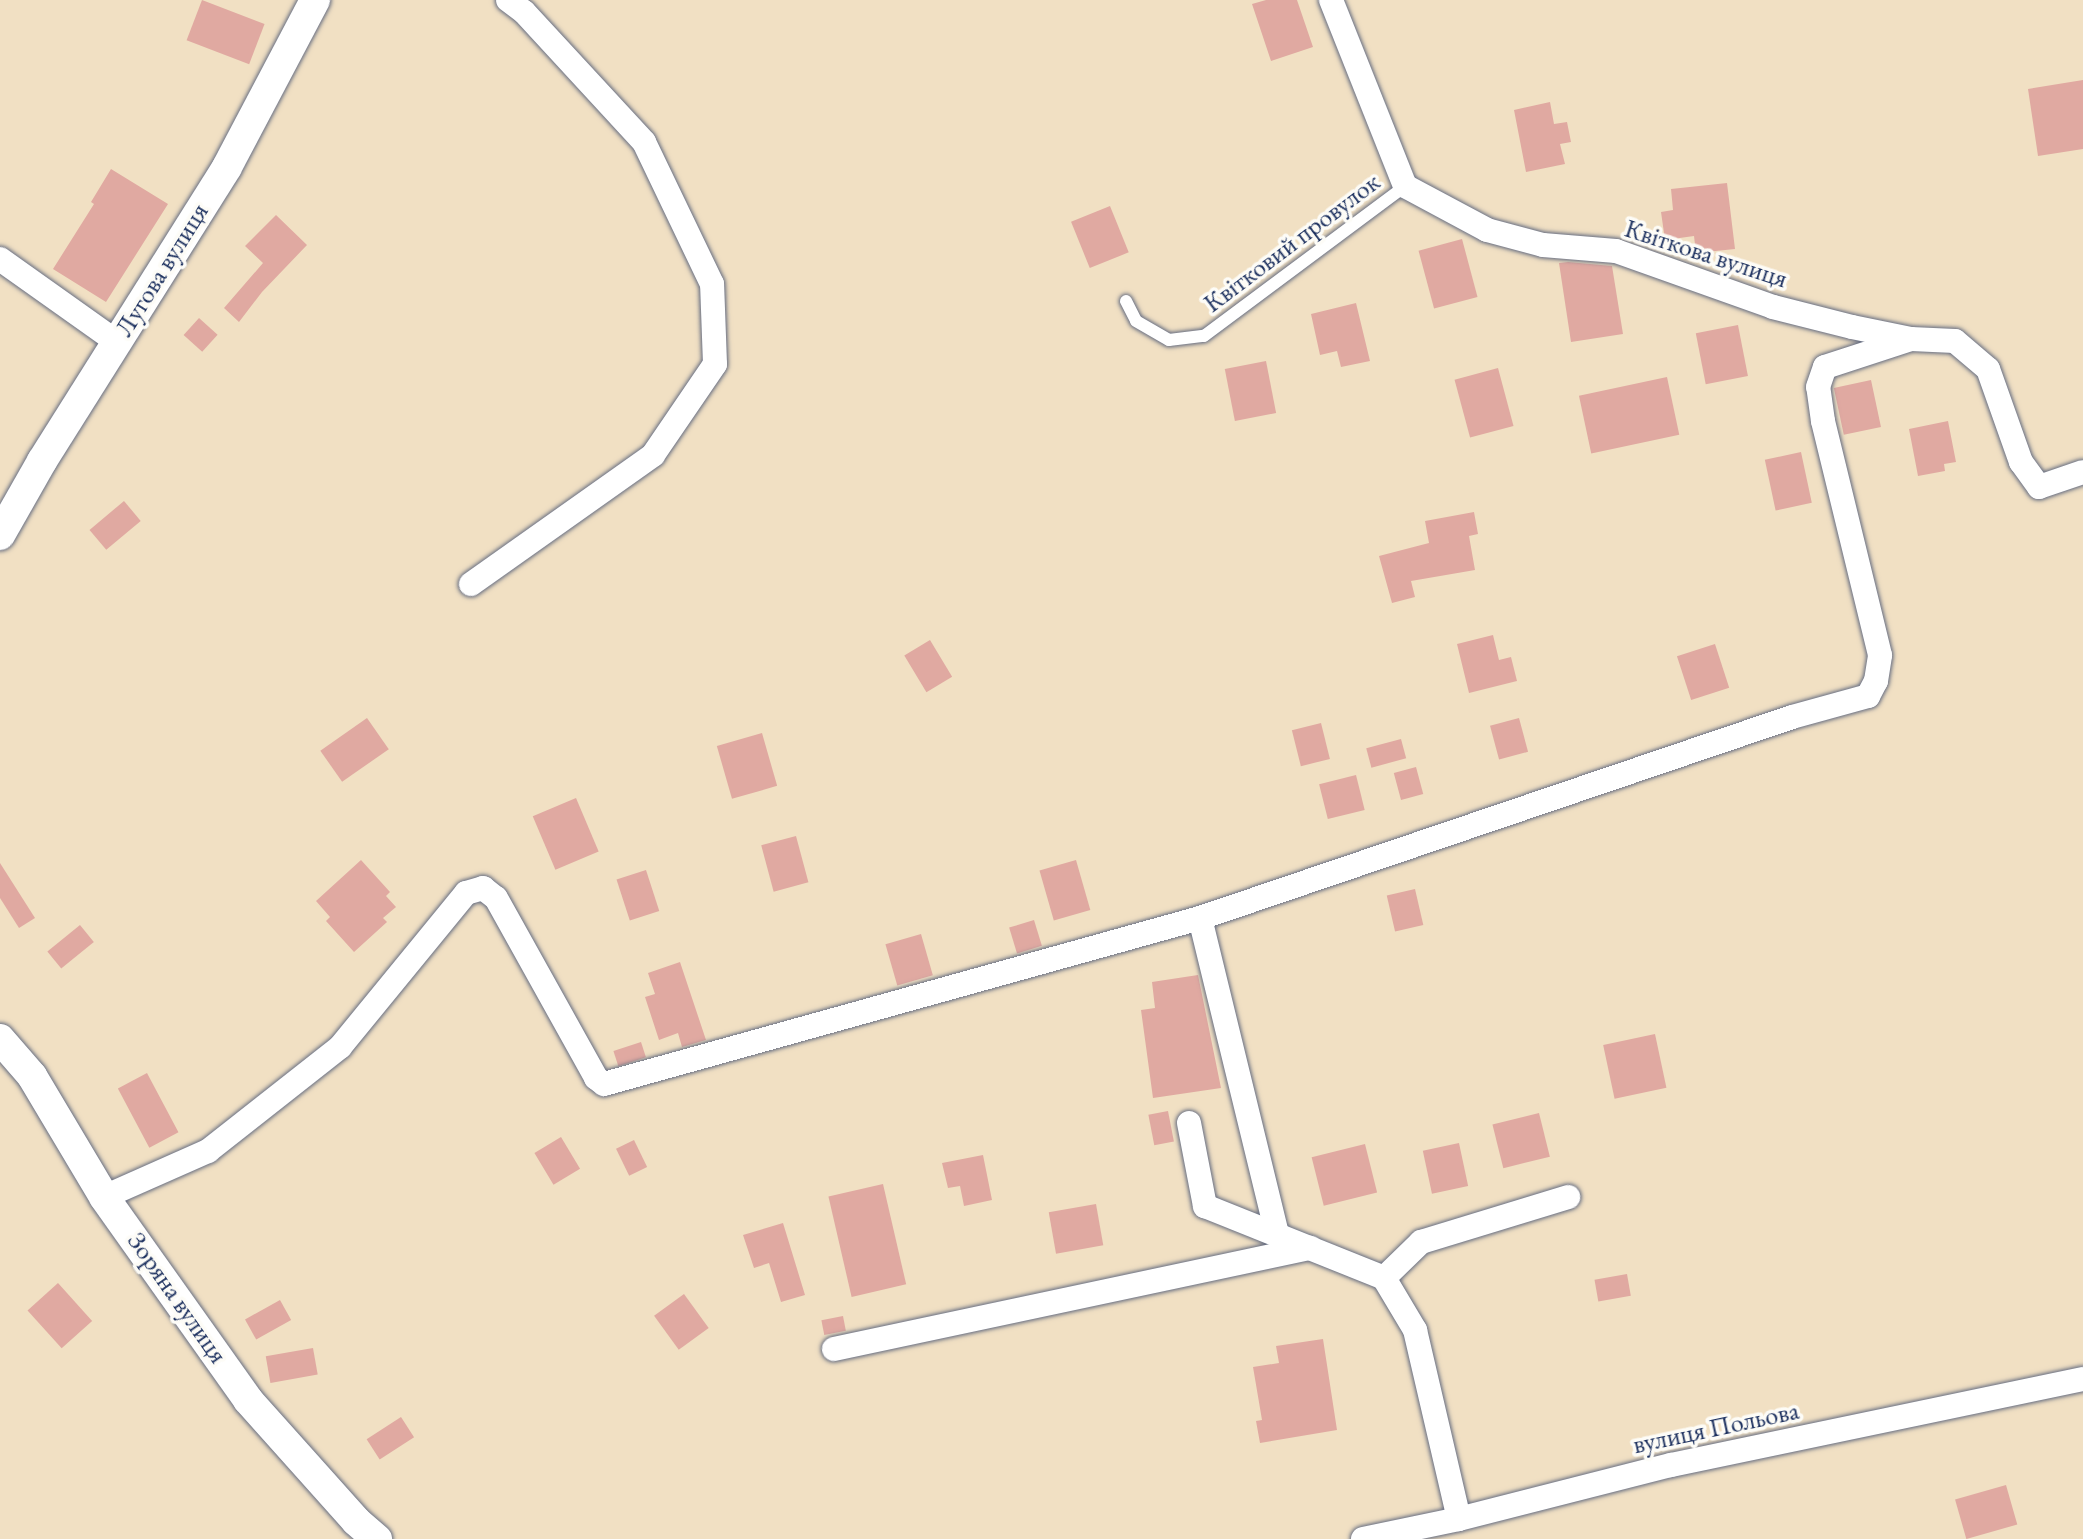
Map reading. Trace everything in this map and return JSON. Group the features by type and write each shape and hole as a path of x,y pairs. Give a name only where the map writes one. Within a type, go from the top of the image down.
{"street":[{"name":"Лугова вулиця","path":"0,535 227,167 315,0"},
{"path":"471,584 653,455 715,364 712,284 644,142 524,12 508,0"},
{"path":"1331,0 1348,51 1405,186"},
{"name":"Квіткова вулиця","path":"1405,186 1487,230 1543,245 1616,251 1773,307 1911,339 1955,341 1988,369 2021,462 2039,487 2083,472"},
{"path":"0,259 117,342"},
{"name":"Квіткова вулиця","path":"1200,918 1792,717 1868,696 1876,681 1880,655 1823,421 1818,387 1825,367 1911,339"},
{"path":"104,1197 208,1151 340,1047 466,893 483,888 496,898 596,1078 604,1084 1200,918 1277,1235"},
{"name":"Зоряна вулиця","path":"0,1039 32,1076 104,1197 248,1400 356,1521 377,1539"},
{"path":"1189,1123 1205,1206 1384,1278 1415,1330 1459,1519"},
{"path":"1384,1278 1421,1242 1568,1197"},
{"path":"834,1349 1310,1248"},
{"name":"вулиця Польова","path":"1363,1539 1459,1519 1671,1465 2083,1379"}],"lane":[{"name":"Квітковий провулок","path":"1126,301 1136,321 1169,340 1204,336 1405,186"}],"building":[{"path":"202,0 265,24 249,64 187,40"},
{"path":"1266,0 1297,0 1313,47 1271,61 1252,4"},
{"path":"2083,80 2083,149 2038,156 2028,89"},
{"path":"1550,102 1554,124 1567,122 1571,142 1560,144 1565,164 1526,172 1514,110"},
{"path":"111,169 168,204 106,302 53,269 94,204 91,202"},
{"path":"1727,183 1735,249 1696,253 1694,236 1665,240 1661,212 1673,210 1671,189"},
{"path":"1110,206 1129,252 1090,268 1071,222"},
{"path":"276,215 307,245 262,292 239,322 224,308 263,263 245,246"},
{"path":"1462,239 1478,297 1434,309 1419,251"},
{"path":"1559,263 1612,266 1623,334 1571,342"},
{"path":"1356,303 1370,361 1341,367 1337,351 1320,355 1311,314"},
{"path":"199,318 218,335 202,352 184,335"},
{"path":"1738,325 1748,376 1706,384 1696,333"},
{"path":"1266,361 1276,413 1235,421 1225,369"},
{"path":"1498,368 1514,426 1470,438 1455,380"},
{"path":"1667,377 1679,435 1591,453 1579,396"},
{"path":"1871,380 1881,427 1844,435 1834,388"},
{"path":"1948,421 1956,462 1944,464 1945,471 1918,476 1909,429"},
{"path":"1801,452 1812,503 1776,511 1765,460"},
{"path":"124,501 141,521 106,550 90,530"},
{"path":"1474,512 1478,534 1469,536 1475,570 1411,581 1415,597 1392,603 1379,556 1429,543 1425,521"},
{"path":"1493,635 1499,660 1511,657 1517,681 1469,693 1457,644"},
{"path":"930,640 952,677 926,692 904,655"},
{"path":"1715,644 1729,688 1691,700 1677,656"},
{"path":"367,718 389,749 342,782 320,751"},
{"path":"1519,718 1528,752 1499,760 1490,726"},
{"path":"1321,723 1330,759 1301,766 1292,730"},
{"path":"762,733 777,786 732,799 717,746"},
{"path":"1401,739 1406,758 1371,768 1366,748"},
{"path":"1416,767 1423,794 1401,800 1394,773"},
{"path":"1356,775 1365,810 1328,819 1319,784"},
{"path":"576,798 599,851 555,870 533,816"},
{"path":"796,836 808,882 774,892 761,845"},
{"path":"361,860 390,892 386,896 396,907 383,918 387,922 354,952 326,921 330,917 316,901"},
{"path":"1076,860 1090,910 1054,920 1039,870"},
{"path":"0,863 35,918 19,928 0,898"},
{"path":"646,870 659,911 630,920 617,880"},
{"path":"1415,889 1423,925 1395,932 1387,896"},
{"path":"1034,920 1042,946 1017,953 1009,928"},
{"path":"80,925 94,942 61,969 47,951"},
{"path":"921,934 933,975 897,986 885,944"},
{"path":"680,962 706,1040 682,1047 678,1033 659,1040 645,997 655,994 648,973"},
{"path":"1198,975 1221,1088 1153,1098 1141,1010 1155,1008 1152,982"},
{"path":"1655,1034 1666,1088 1615,1099 1603,1045"},
{"path":"641,1042 646,1057 618,1066 613,1051"},
{"path":"147,1073 178,1132 149,1148 118,1088"},
{"path":"1168,1111 1174,1141 1154,1145 1148,1115"},
{"path":"1539,1113 1550,1157 1503,1168 1492,1125"},
{"path":"561,1137 580,1169 553,1185 534,1153"},
{"path":"634,1140 647,1167 629,1176 616,1149"},
{"path":"1459,1143 1468,1186 1432,1194 1423,1151"},
{"path":"1365,1144 1377,1193 1324,1206 1312,1157"},
{"path":"983,1155 992,1200 964,1206 960,1186 948,1188 942,1163"},
{"path":"883,1184 906,1284 852,1297 828,1197"},
{"path":"1096,1204 1103,1245 1056,1254 1049,1212"},
{"path":"783,1223 805,1295 781,1302 769,1263 754,1268 743,1235"},
{"path":"1627,1274 1631,1296 1598,1301 1595,1280"},
{"path":"58,1283 92,1321 62,1348 28,1310"},
{"path":"684,1294 709,1328 679,1350 654,1316"},
{"path":"280,1300 291,1320 256,1340 245,1319"},
{"path":"843,1316 846,1331 824,1335 821,1320"},
{"path":"1323,1339 1337,1430 1260,1443 1256,1421 1262,1420 1253,1367 1279,1363 1276,1346"},
{"path":"313,1348 318,1375 270,1383 266,1356"},
{"path":"401,1417 414,1437 380,1459 367,1439"},
{"path":"2006,1485 2017,1524 1966,1539 1955,1500"}]}
